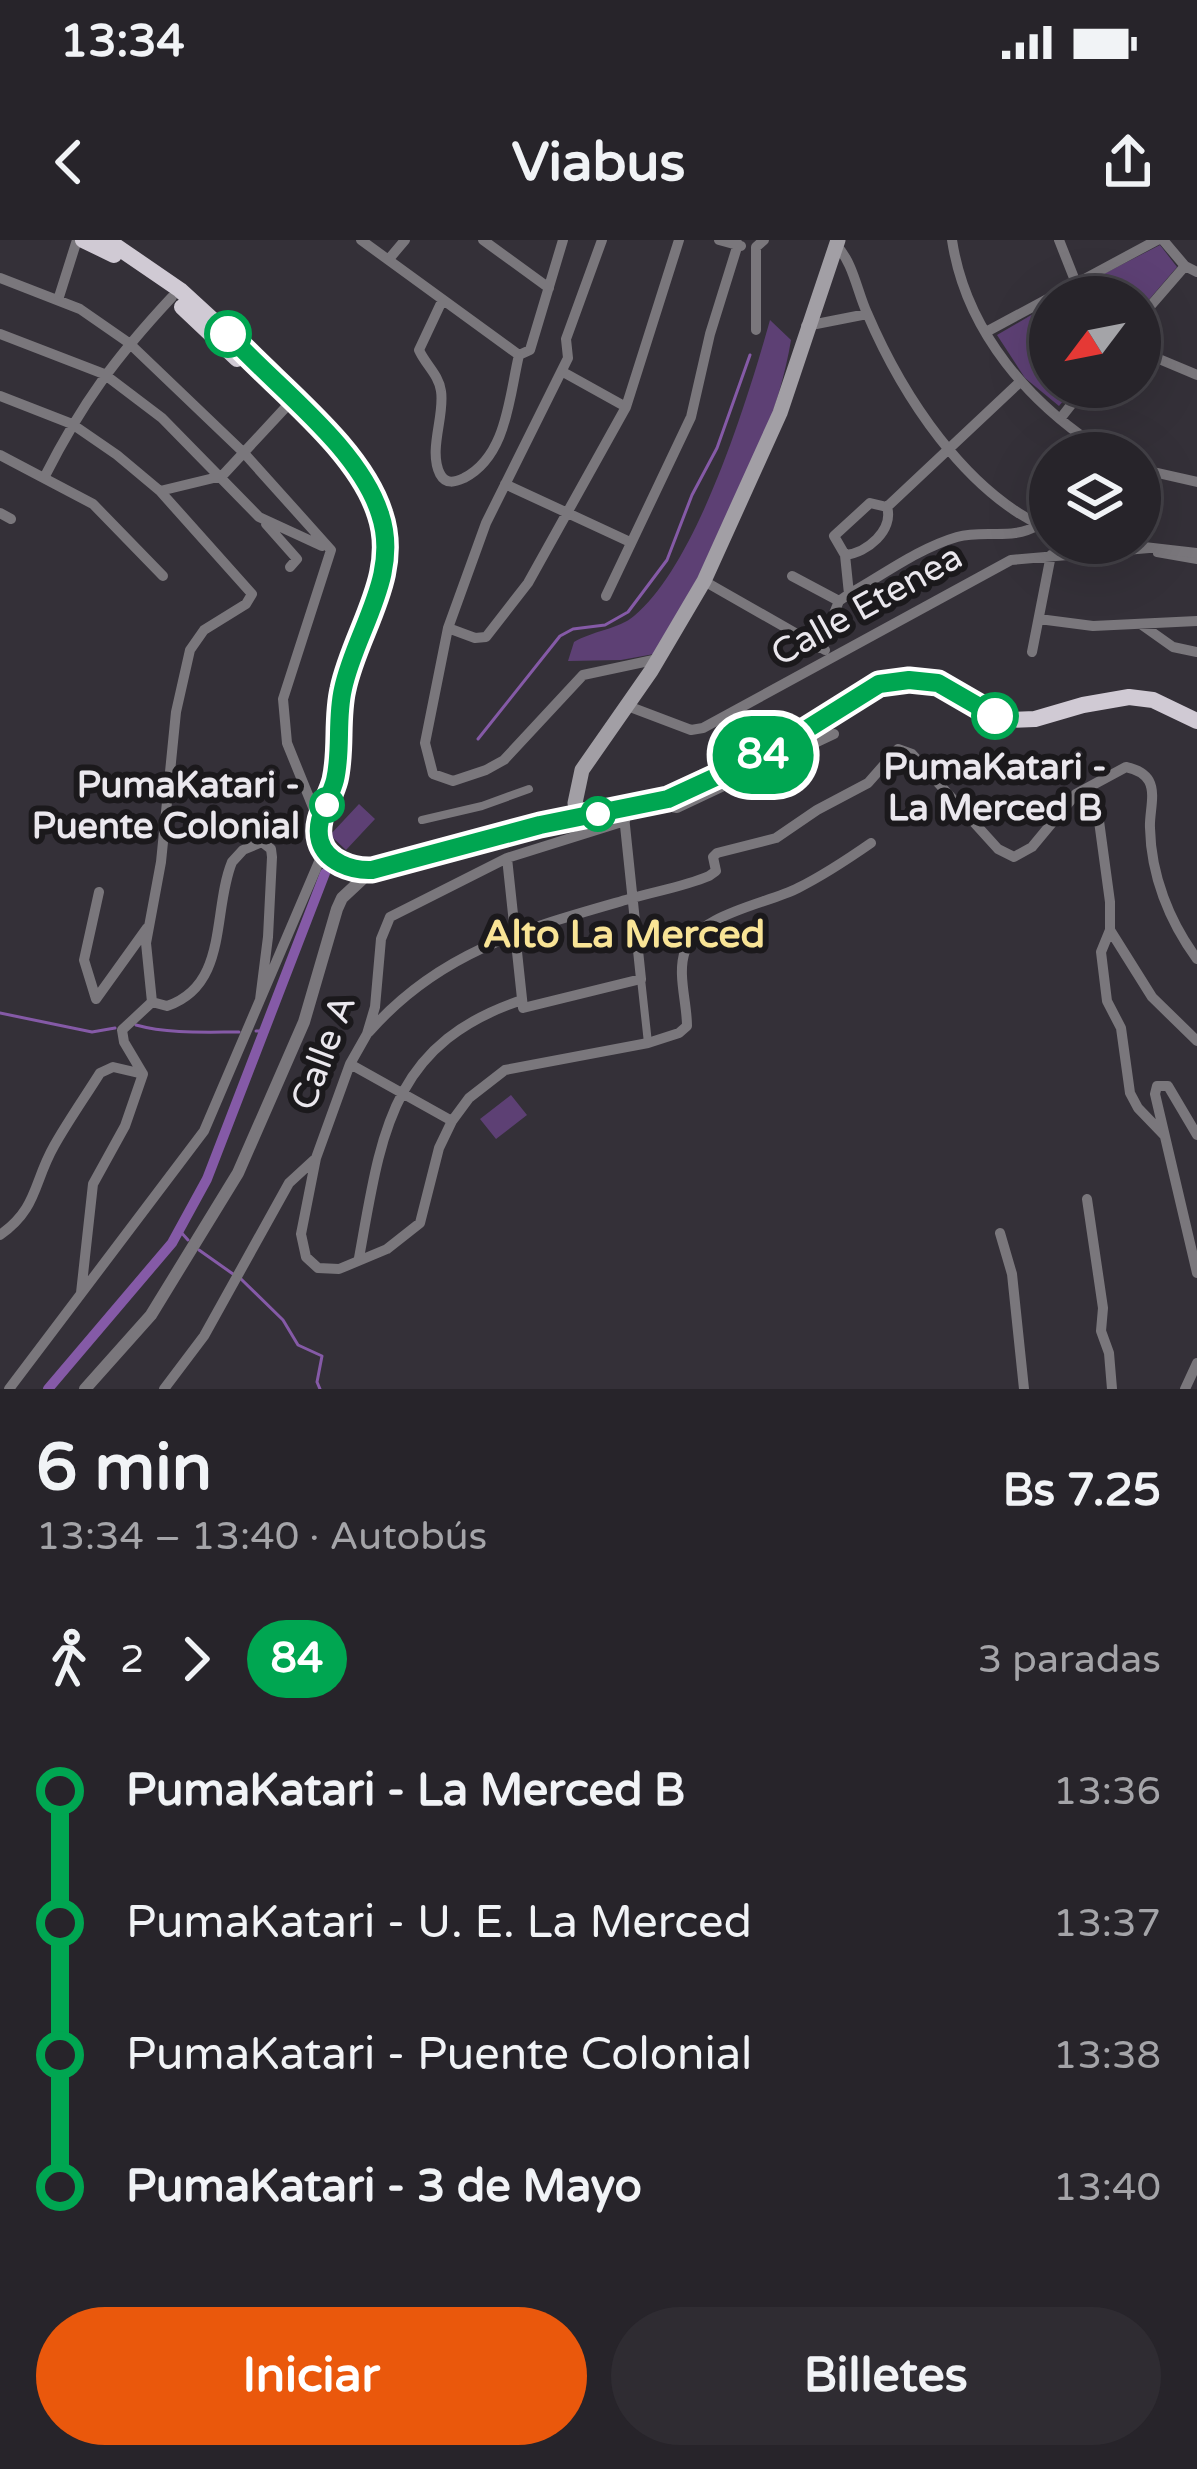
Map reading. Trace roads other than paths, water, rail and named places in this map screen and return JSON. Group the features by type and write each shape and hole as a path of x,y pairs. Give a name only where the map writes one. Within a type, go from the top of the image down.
{"highway":[{"path":"80,240 126,261 176,294"},
{"path":"107,240 176,294 347,453 380,509 384,564 342,694 338,764 319,822 327,851 343,866 372,870 578,816 624,815 772,751 862,692 895,681 938,683 1006,719 1035,719 1083,704 1129,697 1153,700 1197,722"}],"main road":[{"path":"578,816 575,803 582,770 704,581 780,413 837,243"}],"street":[{"path":"58,301 80,240"},
{"path":"361,240 518,351"},
{"path":"389,259 404,240"},
{"path":"483,240 549,287"},
{"path":"442,301 419,350 442,393 437,460 447,482 480,469 492,454 502,430 518,351 549,287 563,240"},
{"path":"602,240 566,339 568,358 505,484 448,628 426,734 433,774 446,781 461,780 504,760 583,675 658,658"},
{"path":"448,628 481,639 494,630 528,584 626,407 679,240"},
{"path":"719,240 760,244 756,330"},
{"path":"952,240 958,274 986,332 1020,382 1078,432"},
{"path":"1059,240 1073,276"},
{"path":"1090,276 1160,240 1191,269 1161,298"},
{"path":"837,243 901,381 946,449 976,479 1029,517"},
{"path":"606,596 691,417 738,244"},
{"path":"0,278 80,309 129,343 244,453 331,550"},
{"path":"45,476 104,374 176,294"},
{"path":"986,332 1029,309"},
{"path":"806,326 867,314"},
{"path":"0,334 104,374 162,418 223,476 297,559 290,567"},
{"path":"1161,360 1197,375"},
{"path":"562,372 626,407"},
{"path":"845,555 855,554 888,527 887,507 1020,382"},
{"path":"0,396 72,424 160,491 251,594 246,604 204,630 190,650 176,712 161,862 148,926 152,1002"},
{"path":"160,491 223,476 289,403"},
{"path":"1060,419 1069,408"},
{"path":"0,455 93,504 163,576"},
{"path":"1161,474 1197,482"},
{"path":"505,484 630,542"},
{"path":"820,648 844,597 845,555 833,541 836,532 870,503 887,507"},
{"path":"260,518 331,550"},
{"path":"844,597 945,541 970,534 1029,533"},
{"path":"319,822 287,743 283,698 331,550"},
{"path":"1161,551 1197,556"},
{"name":"Calle Etenea","path":"625,705 692,730 703,728 992,568 1029,558"},
{"path":"1032,652 1049,564"},
{"path":"792,576 844,597"},
{"path":"704,581 834,654"},
{"path":"1039,619 1093,626 1197,622"},
{"path":"1142,625 1173,647 1197,652"},
{"path":"668,799 677,808 834,734"},
{"path":"367,1034 390,1007 438,969 513,934 714,874 717,853 776,838 868,783 898,749 912,754 998,849 1014,857 1032,847 1076,794 1126,767 1139,771 1151,786 1151,848 1161,891 1178,931 1197,959"},
{"path":"422,820 529,789"},
{"path":"624,815 648,1043"},
{"name":"Calle A","path":"359,1258 326,1270 311,1262 301,1234 316,1158 375,1007 380,939 390,917 507,859 624,815"},
{"path":"1100,821 1109,880 1110,930 1102,945 1108,1001 1121,1028 1130,1093 1164,1135"},
{"path":"152,1002 172,1005 200,984 217,942 232,862 243,850 262,842 271,849 272,857 260,1000"},
{"path":"522,1000 466,1026 433,1050 400,1090 382,1144 359,1258 387,1250 421,1223 440,1148 452,1121 481,1087 513,1067 679,1034 687,1026 683,958 696,934 730,914 800,887 871,843"},
{"path":"9,1389 204,1131 327,851"},
{"path":"507,859 523,1008 641,979"},
{"path":"85,1389 152,1315 238,1173 304,1022 337,909 342,898 372,870"},
{"path":"99,892 84,960 96,999 148,926"},
{"path":"1110,930 1152,998 1197,1041"},
{"path":"143,1074 122,1030 152,1002"},
{"path":"350,1064 452,1121"},
{"path":"0,1235 17,1223 33,1201 50,1152 100,1072 113,1067 143,1074"},
{"path":"81,1296 93,1184 124,1126 143,1074"},
{"path":"1197,1135 1168,1086 1160,1085 1155,1094 1197,1273"},
{"path":"164,1389 204,1336 289,1184 316,1158"},
{"path":"1087,1199 1112,1389"},
{"path":"1000,1233 1012,1274 1024,1389"},
{"path":"1185,1389 1197,1363"}],"waterway":[{"path":"478,739 560,636 573,629 605,625 628,612 667,560 692,495 717,448 750,355"},
{"path":"48,1389 172,1243 207,1179 325,873"},
{"path":"0,1013 92,1032 115,1028"},
{"path":"136,1025 239,1032"},
{"path":"256,1031 266,1031"},
{"path":"179,1230 188,1240"},
{"path":"199,1250 233,1274"},
{"path":"241,1279 283,1320 298,1345 322,1356 320,1389"}],"place":[{"name":"PumaKatari - La Merced B","path":"995,716"},
{"name":"PumaKatari - Puente Colonial","path":"327,805"}],"district":[{"name":"Alto La Merced","path":"624,933"}]}
